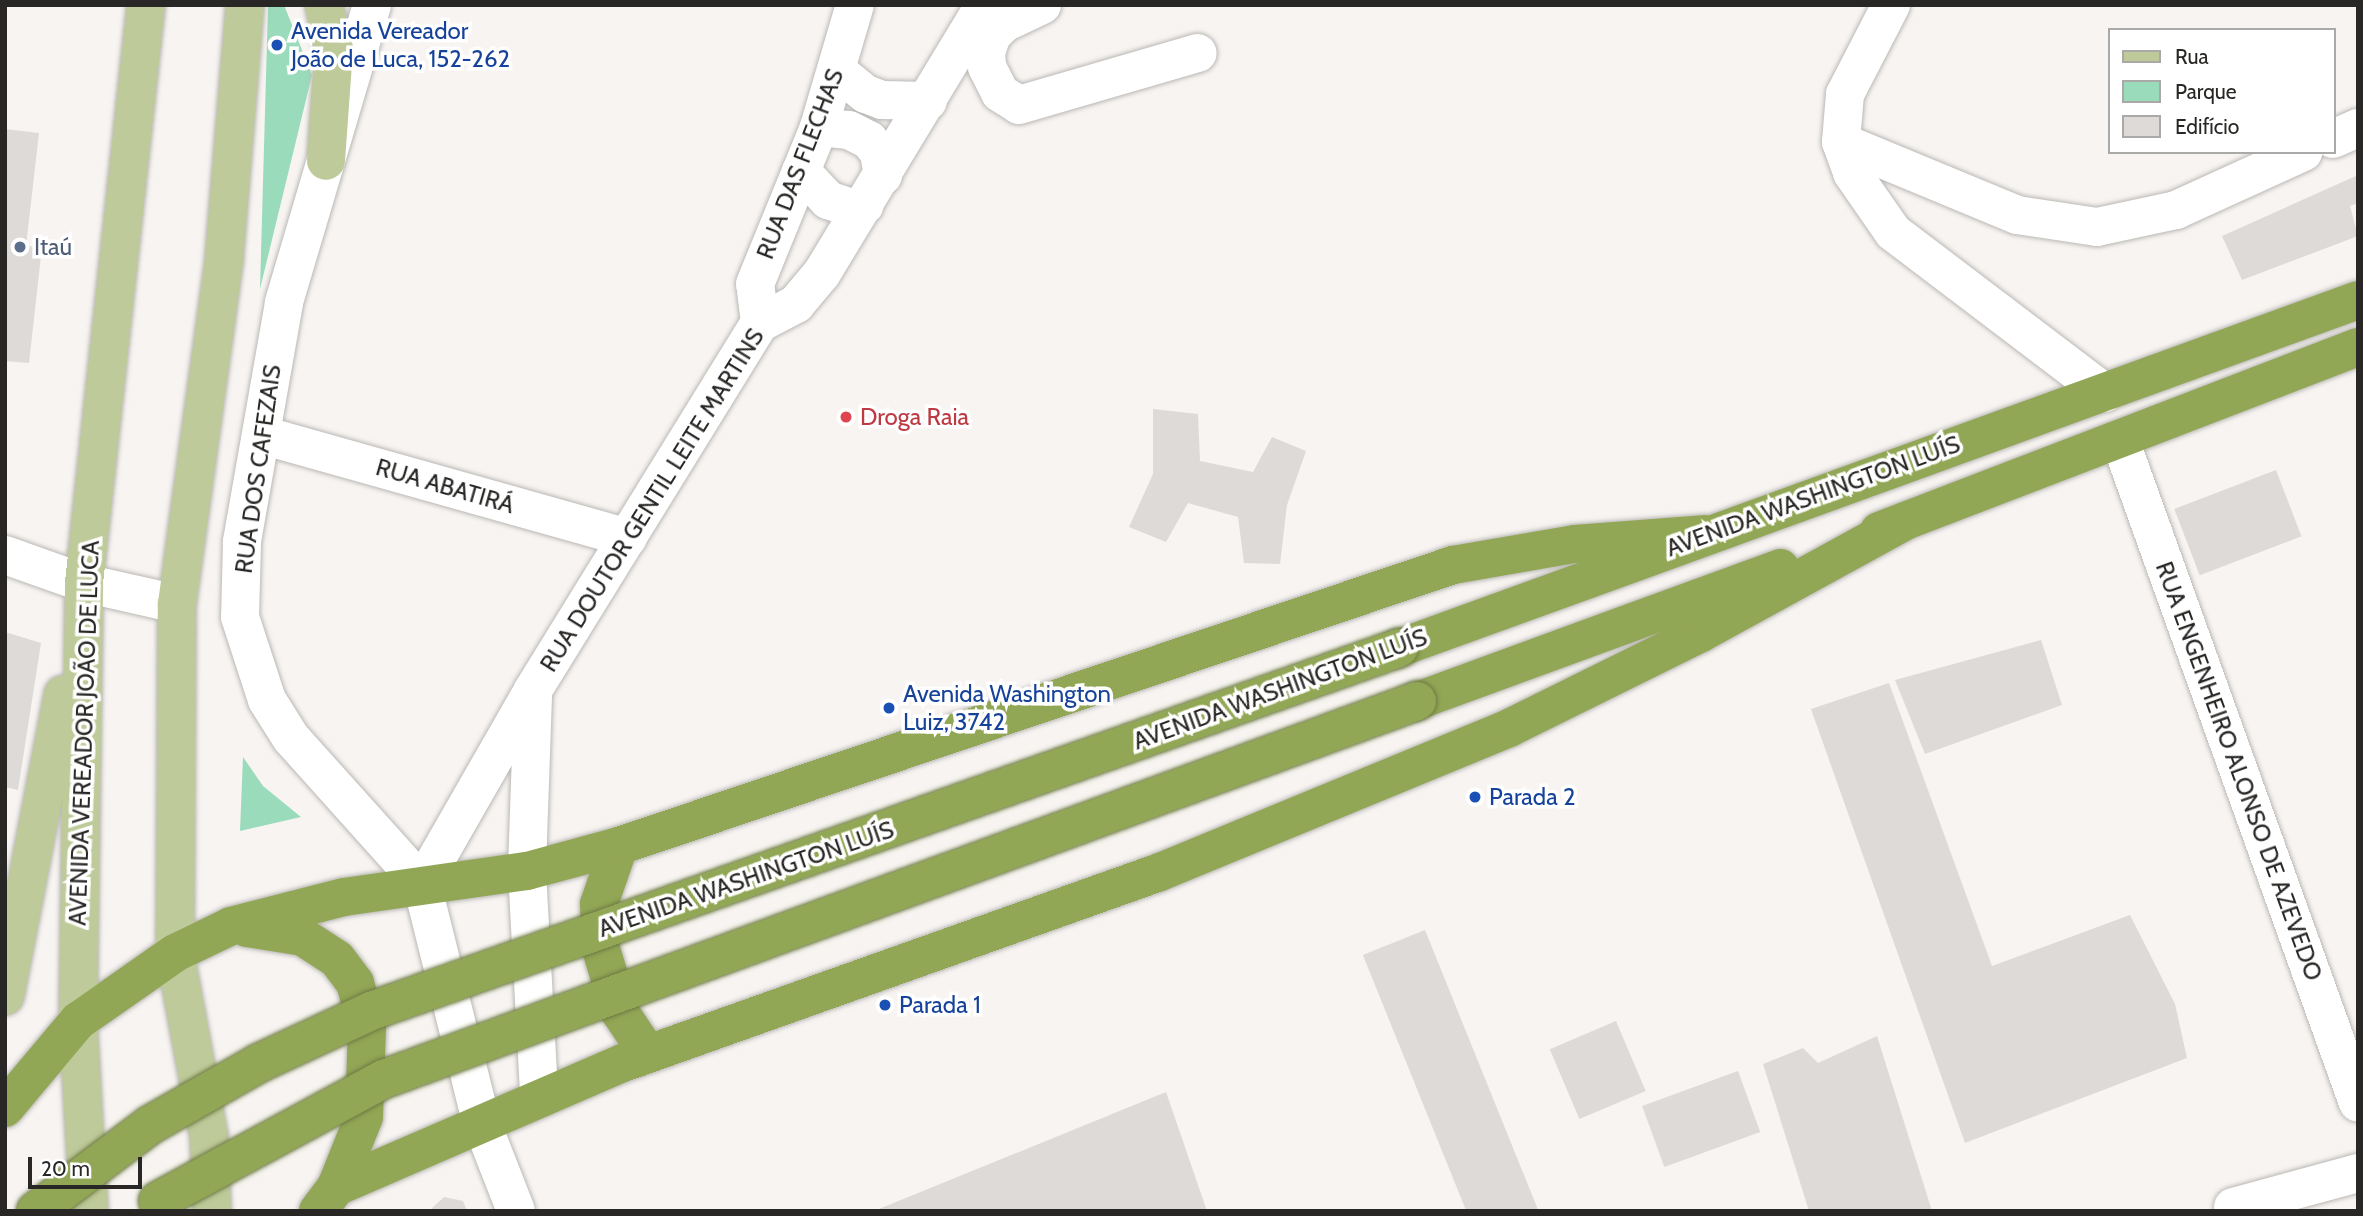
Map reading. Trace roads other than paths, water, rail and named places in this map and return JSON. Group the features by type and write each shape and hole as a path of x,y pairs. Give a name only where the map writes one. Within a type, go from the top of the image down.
{"highway":[{"name":"AVENIDA WASHINGTON LUÍS","path":"36,1211 150,1125 258,1063 370,1011 1399,648 1704,534 2105,393 2358,300"},
{"path":"146,1211 275,1135 384,1079 1904,522 2358,347"},
{"path":"327,1199 481,1121 539,1096 649,1054 1160,872 1509,729 1701,633 1904,522"},
{"path":"5,1108 78,1021 175,953 231,926 344,897 527,870 619,846 1453,565 1576,544 1704,534"},
{"path":"619,846 599,904 601,949 620,1012 649,1054"},
{"path":"231,926 303,937 337,959 355,983 367,1026 369,1067 364,1117 327,1199"}],"main road":[{"name":"AVENIDA VEREADOR JOÃO DE LUCA","path":"89,1211 78,1021 84,583 145,5"},
{"path":"212,1211 208,1138 175,953 177,604 224,259 245,5"},
{"path":"324,5 334,48 326,160"},
{"path":"5,996 84,583"}],"street":[{"name":"RUA DOS CAFEZAIS","path":"372,5 284,303 242,542 240,617 251,663 267,700 291,738 422,884"},
{"name":"RUA DAS FLECHAS","path":"760,323 755,284 819,127 855,5"},
{"name":"RUA DOUTOR GENTIL LEITE MARTINS","path":"422,884 533,690 760,323 796,304 874,191 984,5"},
{"path":"1042,5 1004,23 992,35 986,52 987,67 1000,93 1019,105 1198,53"},
{"path":"1891,5 1845,94 1841,142 1857,183 1893,232 2105,393"},
{"path":"836,71 866,94 882,100 928,101"},
{"path":"801,171 828,200 851,208 874,191 879,153 869,140 849,131 819,127"},
{"path":"2335,138 2358,128"},
{"path":"1841,142 2017,215 2097,227 2176,210 2299,154"},
{"name":"RUA ABATIRÁ","path":"262,435 628,538"},
{"name":"RUA ENGENHEIRO ALONSO DE AZEVEDO","path":"2120,440 2358,1103"},
{"path":"5,555 84,583 177,604"},
{"path":"533,690 527,870 539,1096"},
{"path":"422,884 481,1121 516,1211"},
{"path":"2233,1207 2358,1174"}],"place":[{"name":"Avenida Vereador João de Luca, 152-262","path":"277,45"},
{"name":"Itaú","path":"20,247"},
{"name":"Droga Raia","path":"846,417"},
{"name":"Avenida Washington Luiz, 3742","path":"889,708"},
{"name":"Parada 2","path":"1475,797"},
{"name":"Parada 1","path":"885,1005"}]}
